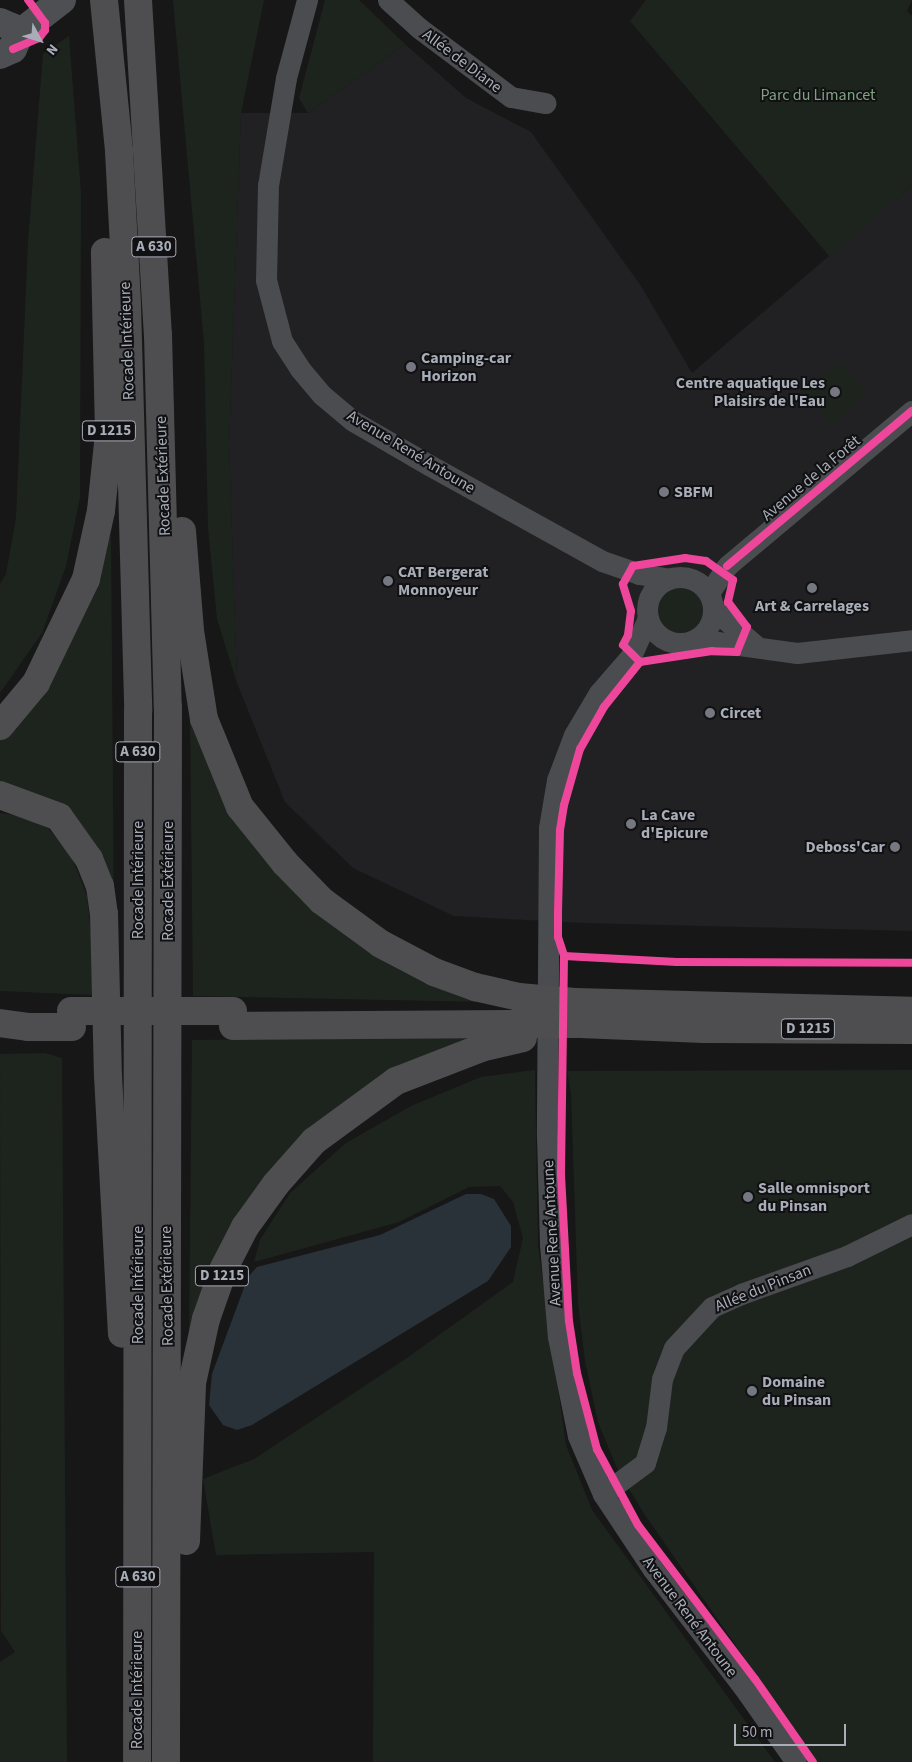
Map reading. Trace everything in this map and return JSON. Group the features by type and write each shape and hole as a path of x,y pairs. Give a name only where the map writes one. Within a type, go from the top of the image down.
{"highway":[{"name":"Rocade Intérieure","path":"104,0 116,112 127,316 138,711 137,1762"},
{"name":"Rocade Extérieure","path":"138,0 150,157 164,495 168,707 166,1762"},
{"name":"D 1215","path":"0,726 36,683 59,641 86,578 101,512 109,433 102,151 116,112"},
{"path":"164,495 180,516 190,632 204,719 240,807 285,863 322,901 381,944 434,972 475,987 522,1018 578,1018"},
{"path":"0,795 59,817 89,859 100,886 104,914 108,1076 120,1330 138,1392"},
{"path":"0,1004 36,1010 71,1019"},
{"name":"D 1215","path":"0,1023 28,1027 71,1019 707,1018 912,1011"},
{"name":"D 1215","path":"166,1668 184,1628 192,1383 206,1319 224,1268 245,1227 276,1184 314,1141 396,1081 481,1048 522,1018"},
{"name":"D 1215","path":"707,1018 912,1030"}],"main road":[{"path":"5,34 49,3"}],"street":[{"name":"Avenue René Antoune","path":"306,0 286,78 268,185 266,280 282,341 300,369 322,395 353,421 602,562 631,586 648,612 631,656 599,693 574,735 557,780 548,828 547,1136 555,1305 563,1369 578,1436 603,1494 652,1568 744,1688 796,1762"},
{"name":"Allée de Diane","path":"388,0 419,28 510,97 545,102"},
{"name":"Avenue de la Forêt","path":"705,594 727,566 912,411"},
{"name":"Avenue René Antoune","path":"602,562 638,574 668,579"},
{"path":"672,642 655,632 648,612 653,590 668,579 684,577 705,594 757,646"},
{"path":"696,639 710,624 705,594"},
{"path":"631,656 672,642 686,642 696,639 797,653 912,640"},
{"name":"Allée du Pinsan","path":"603,1494 645,1463 656,1428 662,1379 674,1348 712,1307 741,1294 847,1256 912,1224"}],"shaded area":[{"path":"405,44 466,98 531,132 641,286 692,373 912,185 912,931 584,923 454,916 353,868 285,802 237,683 229,445 241,113 308,113"},
{"path":"466,1194 481,1194 494,1199 511,1226 511,1247 488,1281 252,1425 237,1430 223,1425 209,1405 212,1374 248,1277 257,1267 380,1235"}],"green space":[{"path":"173,0 264,0 241,113 229,445 237,683 217,619 208,528 204,343"},
{"path":"325,0 359,0 405,44 308,113 299,98"},
{"name":"Parc du Limancet","path":"646,0 912,0 907,11 912,16 912,185 830,257 630,21"},
{"path":"69,36 81,193 80,497 66,566 42,633 0,693 0,584 6,574 16,518 28,241 43,54"},
{"name":"Centre aquatique Les Plaisirs de l'Eau","path":"840,361 867,394 831,423 803,391"},
{"path":"111,534 114,922 104,870 0,786 0,740 22,716 92,592"},
{"path":"675,587 685,587 699,597 703,610 699,623 693,629 685,633 675,633 661,623 657,615 657,605 667,591"},
{"path":"190,716 218,790 274,870 299,898 356,942 487,1002 193,996"},
{"path":"0,813 20,816 48,828 71,855 87,896 92,945 92,995 0,991"},
{"path":"478,1037 314,1129 189,1340 192,1040"},
{"path":"45,1053 62,1058 67,1762 0,1762 0,1662 15,1652 1,1631 0,1054"},
{"path":"535,1070 538,1246 566,1445 592,1510 775,1762 373,1762 374,1552 216,1555 203,1479 254,1459 407,1358 513,1282 523,1238 513,1202 500,1186 469,1187 399,1222 254,1262 260,1240 290,1193 346,1143 411,1106 481,1077"},
{"name":"Domaine du Pinsan","path":"912,1070 912,1762 817,1762 645,1515 619,1473 598,1422 585,1361 578,1303 571,1093 567,1071"}],"cycle path":[{"path":"13,49 39,38 45,30 45,23 28,0"},
{"path":"727,566 912,411"},
{"path":"640,662 623,645 628,635 631,611 623,584 633,566 685,558 706,561 733,580 728,602 747,627 737,652 712,651 640,662 604,707 580,749 564,805 560,830 558,911 558,937 564,956 561,1175 569,1321 577,1373 597,1449 638,1525 755,1679 813,1762"},
{"path":"564,956 677,962 912,963"}],"place":[{"name":"Camping-car Horizon","path":"411,367"},
{"name":"Centre aquatique Les Plaisirs de l'Eau","path":"835,392"},
{"name":"SBFM","path":"664,492"},
{"name":"CAT Bergerat Monnoyeur","path":"388,581"},
{"name":"Art & Carrelages","path":"812,588"},
{"name":"Circet","path":"710,713"},
{"name":"La Cave d'Epicure","path":"631,824"},
{"name":"Deboss'Car","path":"895,847"},
{"name":"Salle omnisport du Pinsan","path":"748,1197"},
{"name":"Domaine du Pinsan","path":"752,1391"}]}
